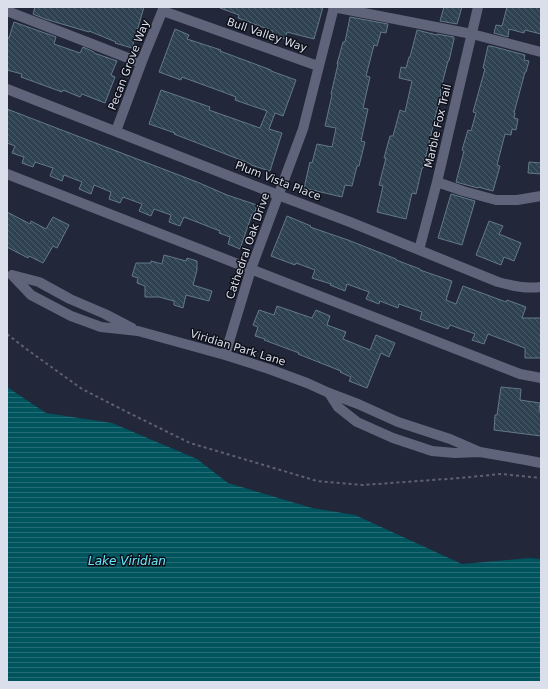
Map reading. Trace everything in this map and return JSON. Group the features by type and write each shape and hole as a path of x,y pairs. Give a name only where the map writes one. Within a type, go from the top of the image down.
{"street":[{"path":"334,7 472,34 541,52"},
{"name":"Cathedral Oak Drive","path":"225,355 251,268 303,129 334,7"},
{"name":"Marble Fox Trail","path":"419,250 437,182 478,7"},
{"name":"Bull Valley Way","path":"163,9 318,66"},
{"name":"Pecan Grove Way","path":"116,131 163,9"},
{"path":"7,11 142,63"},
{"name":"Plum Vista Place","path":"7,89 350,222 498,282 519,287 541,287"},
{"path":"7,174 520,374 541,378"},
{"path":"437,182 496,200 517,200 541,196"},
{"name":"Viridian Park Lane","path":"10,274 39,282 70,299 105,314 138,331"},
{"name":"Viridian Park Lane","path":"10,274 31,295 71,316 101,327 138,331 269,369 307,383 398,422 450,439 480,452"},
{"name":"Viridian Park Lane","path":"329,393 338,407 357,422 393,438 432,451 455,453 480,452 541,463"}],"path":[{"path":"7,334 82,389 190,443 317,481 363,484 500,474 541,478"}],"water":[{"name":"Lake Viridian","path":"7,387 46,413 112,423 197,459 228,483 312,508 355,515 462,564 529,558 541,559 541,682 7,682"}],"building":[{"path":"35,7 144,7 132,48 115,43 116,42 89,31 45,19 33,14"},
{"path":"220,7 323,7 314,39 287,32 285,39 272,35 273,31 238,18 239,15"},
{"path":"444,7 462,7 457,24 440,21"},
{"path":"507,7 541,7 541,34 525,30 524,33 509,29 508,37 494,33 496,25 502,26"},
{"path":"350,17 388,24 386,33 381,32 377,46 374,45 366,76 370,77 363,108 368,109 361,141 365,142 359,166 357,166 352,186 345,185 342,197 304,188 310,162 312,163 317,144 332,147 336,128 325,126 337,64 343,42 345,42"},
{"path":"14,22 56,37 54,44 80,53 83,47 94,53 117,61 111,75 115,77 105,103 82,94 80,97 63,90 62,92 21,77 22,74 7,70 7,37 9,38"},
{"path":"175,29 189,35 187,39 221,50 220,51 296,80 283,116 275,113 269,129 282,133 270,171 251,165 174,134 175,133 149,124 161,90 210,107 209,110 260,128 267,111 235,100 236,97 182,77 181,80 159,72"},
{"path":"417,30 454,37 454,39 440,92 423,168 416,194 412,193 406,219 377,212 383,186 379,185 386,158 384,158 390,136 393,136 400,110 405,112 412,81 399,78 401,67 406,68"},
{"path":"488,46 525,55 524,60 529,61 514,113 514,118 518,119 516,130 512,129 511,135 505,134 497,165 500,166 493,191 456,182 464,151 462,150 468,130 471,131 476,113 473,112 485,69 483,68"},
{"path":"7,109 227,195 257,205 254,215 252,214 240,249 228,244 230,237 219,233 220,231 184,217 180,226 169,222 171,215 154,209 151,216 139,211 142,204 123,197 120,203 109,199 111,192 94,185 91,194 79,189 82,182 64,175 62,181 50,176 53,168 35,162 33,167 22,163 24,157 12,153 15,146 7,143"},
{"path":"529,162 541,163 541,174 528,173"},
{"path":"451,194 475,201 462,245 438,238"},
{"path":"7,212 30,224 31,221 46,229 53,217 69,225 57,248 53,246 43,263 29,256 28,258 7,247"},
{"path":"287,216 311,226 310,227 348,240 420,270 452,281 446,300 456,304 463,286 506,302 507,300 526,307 522,318 541,318 541,358 525,358 525,348 488,334 484,344 472,340 475,334 450,325 448,329 420,319 422,312 399,304 398,308 380,301 379,304 366,299 369,292 347,284 345,291 330,285 331,284 312,278 315,270 296,263 295,265 271,256"},
{"path":"489,221 503,226 499,234 521,243 514,261 504,257 501,265 476,255"},
{"path":"164,255 186,261 187,258 197,261 197,270 193,285 212,291 209,301 186,295 183,308 174,305 174,301 159,297 145,297 145,286 137,283 138,278 132,276 136,263 151,263 151,261 162,264"},
{"path":"277,306 312,318 316,310 330,316 327,325 346,332 343,339 370,350 376,335 395,343 389,357 381,353 367,388 349,381 351,377 340,372 341,371 255,336 258,327 253,325 259,310 274,315"},
{"path":"501,387 521,389 520,400 540,403 539,411 541,411 541,436 494,430 495,415 497,415"}]}
